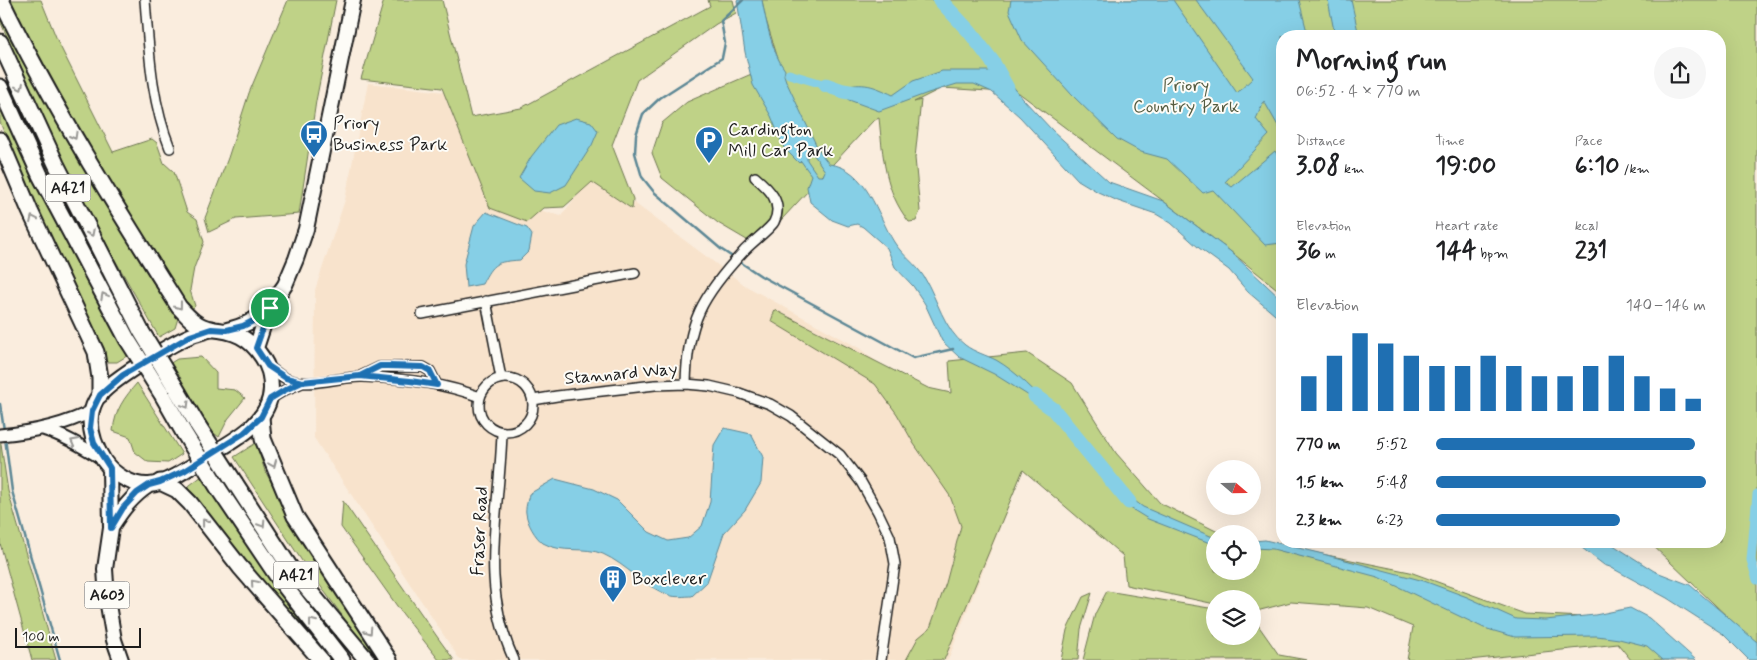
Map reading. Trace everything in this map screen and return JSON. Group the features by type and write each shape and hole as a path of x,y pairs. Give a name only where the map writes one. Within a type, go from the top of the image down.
{"highway":[{"path":"1,0 36,69 88,160 179,307 196,324 202,328 211,329"},
{"name":"A421","path":"0,42 56,164 141,331 197,424 291,570 367,660"},
{"name":"A421","path":"0,87 40,176 127,339 220,491 280,580 342,660"},
{"path":"0,140 30,212 96,352 100,378 100,395"},
{"path":"261,417 263,439 295,516 389,660"},
{"path":"154,484 177,490 190,502 240,567 321,660"}],"main road":[{"path":"256,348 270,308 284,285 296,259 306,229 353,0"},
{"path":"227,330 243,337 256,348 268,366 271,378 270,399 261,417 244,433 184,471 154,484 137,483 121,477 106,464 94,443 90,428 92,411 100,395 123,375 190,336 211,329 227,330 243,326 257,319 270,308"},
{"name":"A603","path":"106,464 111,528 106,569 107,599 114,640 121,660"},
{"name":"A603","path":"111,528 123,508 137,493 154,484"}],"street":[{"path":"145,0 152,80 162,128 170,148"},
{"path":"686,384 689,344 695,320 712,287 754,240 774,223 776,213 774,196 755,177"},
{"path":"422,314 635,273"},
{"path":"486,301 501,378"},
{"path":"268,366 286,378 302,382"},
{"path":"360,376 380,366 423,367 430,371 437,385"},
{"path":"270,399 302,382 360,376 437,385 465,391 480,397"},
{"path":"501,378 512,378 522,383 529,390 533,400 532,411 528,421 521,428 502,432 494,429 481,415 479,407 480,397 486,387 493,381 501,378"},
{"name":"Stannard Way","path":"533,400 655,385 686,384 709,386 738,393 770,404 791,416 840,456 861,482 890,537 895,564 882,660"},
{"path":"0,436 43,429 72,421 92,411"},
{"path":"43,429 71,440 106,464"},
{"name":"Fraser Road","path":"502,432 492,558 499,620 514,660"}],"shaded area":[{"name":"Priory Business Park","path":"368,83 444,92 488,196 561,216 594,173 746,286 859,348 1021,474 948,660 460,660 314,438 315,290 345,200"}],"green space":[{"path":"7,0 41,0 58,42 113,152 152,139 157,143 164,163 174,172 187,212 197,219 204,242 194,268 190,290 195,306 191,310 180,300 92,156"},
{"path":"288,0 336,0 316,101 299,214 236,219 209,232 205,218 228,158 249,93"},
{"path":"384,0 442,0 471,117 521,108 710,6 708,0 733,0 736,13 716,24 637,80 612,145 633,199 632,209 592,182 564,207 543,208 527,222 490,208 442,88 361,79"},
{"name":"Priory Country Park","path":"762,0 1757,0 1757,645 1655,548 1726,548 1726,30 1276,30 1276,288 1230,251 1019,93 942,88 914,102 921,100 915,158 920,211 916,221 909,222 894,198 886,172 879,118 873,121 757,246 718,223 662,178 652,153 662,123 687,102 779,62 765,17"},
{"path":"0,7 42,90 87,171 146,272 178,318 175,328 159,337 114,258 63,160 0,21"},
{"path":"0,92 130,354 117,362 102,362 35,210 0,122"},
{"path":"775,310 928,388 951,393 949,361 1027,353 1072,383 1116,453 1160,503 1206,526 1206,580 1261,580 1261,542 1276,545 1276,548 1292,548 1410,572 1525,614 1622,619 1669,660 1631,660 1618,644 1469,660 1407,660 1413,627 1368,608 1291,602 1261,610 1261,590 1206,590 1206,602 1126,585 1123,556 1023,470 944,660 906,660 918,638 930,628 946,583 961,526 950,496 914,444 897,414 875,384 771,321"},
{"path":"201,357 216,373 216,388 235,390 245,398 228,419 219,437 207,428 169,364 177,359"},
{"path":"137,383 182,454 168,463 148,462 135,452 130,437 113,431 121,405"},
{"path":"0,438 8,491 56,660 32,660 0,543"},
{"path":"256,443 265,471 292,520 383,660 375,660 302,561 234,457"},
{"path":"202,476 339,660 330,660 267,592 186,493 186,488"},
{"path":"343,501 454,660 439,660 402,613 341,527"},
{"path":"1107,591 1206,608 1206,645 1261,645 1261,629 1279,655 1307,660 1083,660 1095,614"},
{"path":"1092,593 1081,629 1078,660 1061,660 1067,630 1083,597"}],"water":[{"path":"737,0 762,0 776,55 785,70 786,81 819,151 829,164 842,167 862,183 894,242 924,277 946,322 958,339 976,352 996,360 1012,370 1053,411 994,374 959,357 942,341 925,304 913,286 895,267 887,248 863,227 857,224 848,226 832,220 810,202 807,187 811,175 801,161 799,163 784,148 771,116 753,85 745,52","holes":["807,151 814,155 825,171 823,176 818,176 807,160"]},
{"path":"1011,0 1173,0 1237,93 1253,78 1196,0 1299,0 1306,30 1276,30 1276,122 1264,101 1256,119 1269,135 1225,182 1232,187 1275,151 1276,244 1265,245 1213,190 1203,193 1167,159 1141,152 1117,139 1072,95 1022,40 1009,11"},
{"path":"1328,0 1351,0 1358,30 1334,30"},
{"path":"942,71 1001,71 1023,99 1052,130 1109,182 1163,201 1230,251 1276,294 1276,316 1248,292 1229,270 1199,248 1171,223 1156,214 1098,192 1078,180 1020,117 992,92 974,84 957,84 879,111 849,100 840,94 842,88 868,85 893,95 913,81"},
{"path":"576,118 591,122 598,131 592,145 566,185 550,193 534,191 519,178 531,157 556,125"},
{"path":"486,212 527,228 532,235 529,251 520,260 496,264 489,271 482,284 466,287 464,264 474,226"},
{"path":"724,428 751,434 763,457 761,483 745,510 724,533 707,582 692,596 671,596 652,587 603,554 588,550 550,546 543,543 534,534 526,511 529,494 555,479 594,489 617,500 649,532 668,541 688,538 702,526 710,502 714,445"},
{"path":"1090,457 1116,487 1143,507 1206,534 1206,542 1148,519 1122,503"},
{"path":"1261,540 1276,543 1276,548 1298,548 1424,581 1467,597 1516,619 1545,620 1595,615 1630,608 1649,618 1696,660 1663,660 1647,646 1597,636 1515,637 1484,628 1378,577 1273,549 1261,548"},
{"path":"1582,548 1618,548 1654,571 1690,585 1757,642 1757,660 1749,660 1723,634 1667,598 1604,565"}],"waterway":[{"path":"743,0 721,21 725,43 722,58 660,98 643,114 636,135 635,153 642,177 654,192 722,250 761,276 913,358 953,349"},
{"path":"940,0 969,31 992,61 1007,88"},
{"path":"789,74 826,85"},
{"path":"826,85 843,91 862,94"},
{"path":"1035,396 1053,409 1129,502"},
{"path":"0,404 4,430"},
{"path":"5,438 12,491 60,660"},
{"path":"1757,494 1751,560 1757,580"}],"place":[{"name":"Priory Business Park","path":"314,158"},
{"name":"Cardington Mill Car Park","path":"709,164"},
{"name":"Boxclever","path":"613,603"}],"route":[{"path":"270,308 256,348 268,366 286,378 302,382 311,382 360,376 380,366 423,367 430,371 437,385 360,376 302,382 270,399 261,417 244,433 184,471 149,485 137,493 123,508 111,528 110,468 94,443 90,428 92,411 100,395 123,375 190,336 211,329 227,330 243,326 257,319 270,308"}]}
